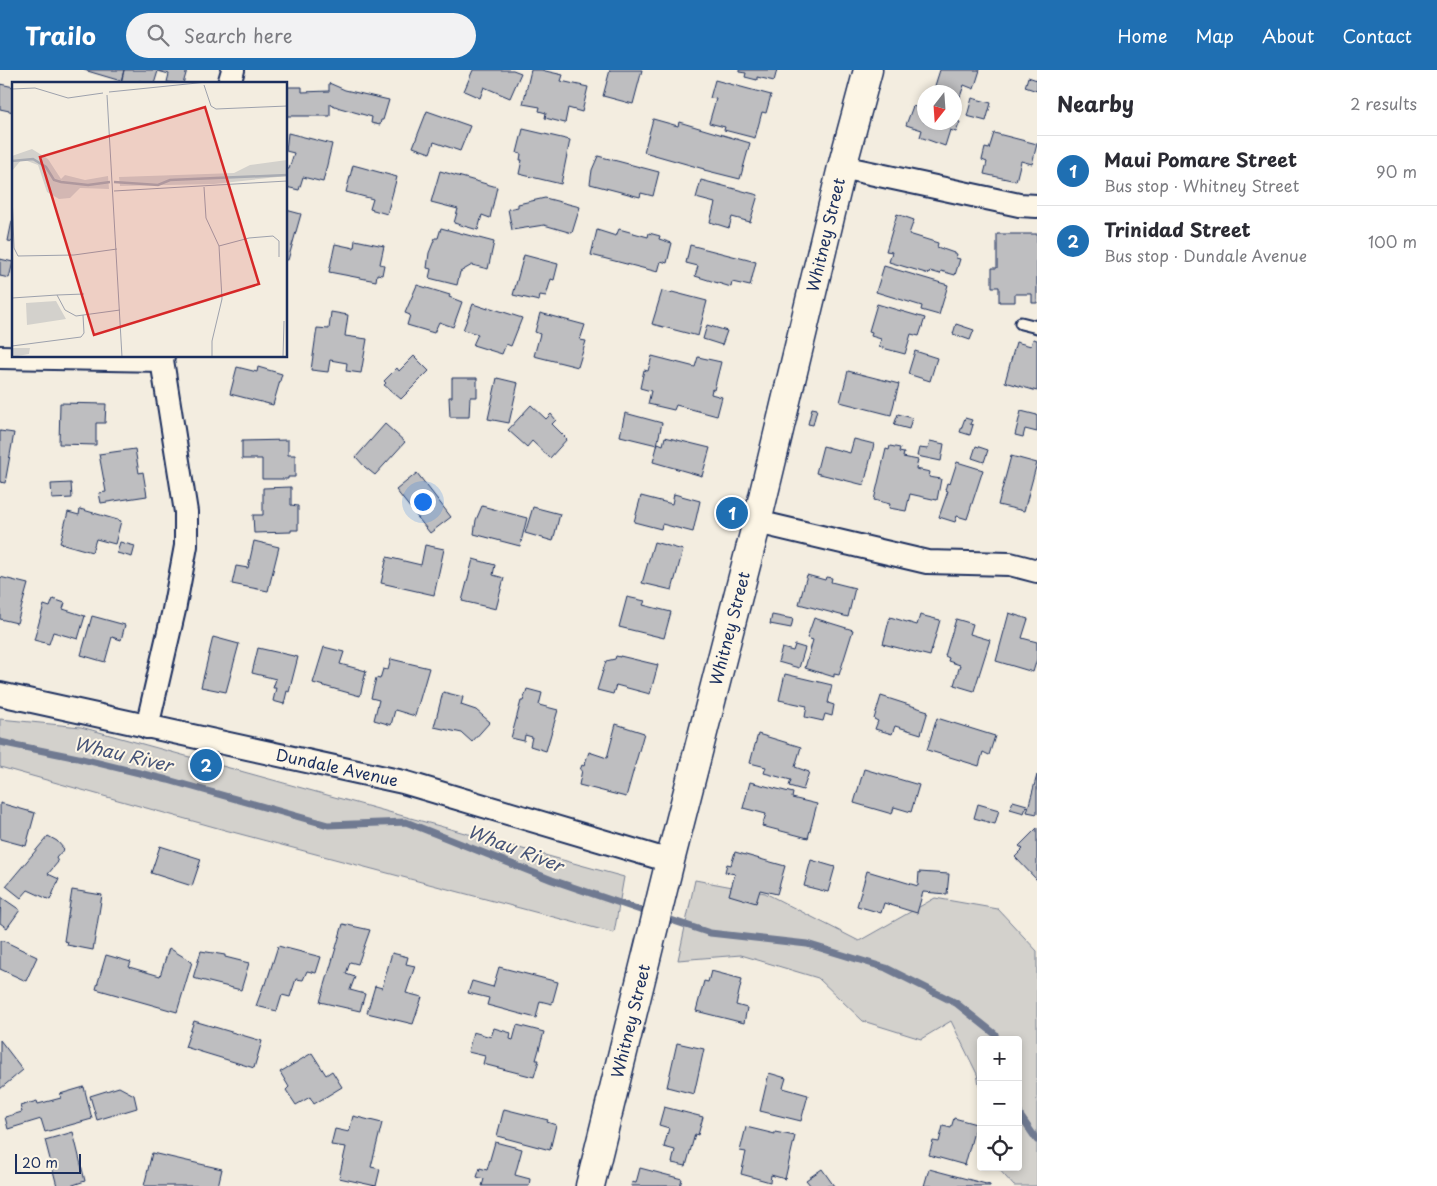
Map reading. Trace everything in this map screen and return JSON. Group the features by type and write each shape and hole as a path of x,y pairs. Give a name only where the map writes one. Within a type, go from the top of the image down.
{"street":[{"name":"Whitney Street","path":"590,1186 670,861 757,522 842,167 868,70"},
{"path":"842,167 1018,205 1037,206"},
{"path":"147,727 174,610 186,546 186,512 163,358"},
{"path":"757,522 927,562 1010,564 1037,571"},
{"name":"Dundale Avenue","path":"0,694 404,782 670,861"}],"lane":[{"path":"1021,323 1037,327"}],"shaded area":[{"path":"0,719 81,727 624,877 614,933 225,830 0,767"},
{"path":"695,880 765,893 859,941 935,898 998,909 1037,951 1037,1186 1014,1186 1001,1171 1022,1171 1022,1036 977,1036 977,1074 951,1021 921,1039 863,1021 818,978 741,955 678,960"}],"building":[{"path":"84,70 124,70 121,81"},
{"path":"124,70 187,70 184,82 167,82 169,74 158,71 155,82 121,82"},
{"path":"473,70 513,70 521,73 510,98 484,87 480,98 464,91"},
{"path":"531,70 541,70 563,75 561,81 588,87 582,112 568,108 565,123 545,118 546,113 539,111 540,107 523,104"},
{"path":"610,70 642,70 633,104 603,96"},
{"path":"739,70 777,70 774,81 757,77 757,80 745,77 746,73 739,72"},
{"path":"940,70 980,70 974,89 964,85 962,91 962,85 935,85"},
{"path":"1028,77 1037,80 1037,91 1025,87"},
{"path":"715,80 771,95 766,113 762,112 755,138 724,130 725,127 709,123 716,99 710,98"},
{"path":"329,83 345,90 389,100 380,125 371,123 372,117 330,104 330,116 288,116 288,87 302,87 302,92 329,91"},
{"path":"0,84 12,87 12,112 0,109"},
{"path":"972,98 991,103 986,121 967,116"},
{"path":"913,106 917,107 917,128 906,125"},
{"path":"427,111 470,126 460,151 434,142 430,153 413,147"},
{"path":"653,119 678,126 679,122 750,143 740,179 644,152"},
{"path":"523,129 570,140 561,184 519,174 522,160 520,160 521,154 517,153"},
{"path":"922,130 950,130 945,146 920,137"},
{"path":"288,133 332,144 323,182 303,177 299,190 288,187 288,169 294,153 288,152"},
{"path":"994,133 1037,144 1032,164 1021,161 1016,181 984,174 987,162 982,160 985,148 989,149"},
{"path":"598,156 659,172 653,196 641,193 640,197 590,184 592,170"},
{"path":"353,165 397,177 387,214 370,209 373,199 346,192"},
{"path":"440,171 497,187 490,218 482,215 478,230 454,223 458,209 431,202"},
{"path":"701,180 758,195 750,222 732,217 729,228 710,222 715,203 696,198"},
{"path":"545,198 580,207 572,233 544,225 512,230 508,209 518,207 518,204"},
{"path":"288,211 301,214 288,260"},
{"path":"897,214 914,220 909,234 938,243 937,247 957,254 956,258 960,259 955,275 941,271 940,274 930,271 929,274 889,262 892,252 886,251"},
{"path":"12,221 12,242 8,241"},
{"path":"441,228 494,242 488,269 472,265 460,272 457,285 429,278 431,269 427,268 429,253 435,238 438,238"},
{"path":"619,229 648,237 649,233 660,236 659,239 672,243 667,263 661,261 658,272 591,255 597,230 616,236"},
{"path":"997,234 1037,234 1037,303 1032,303 1032,294 1015,294 1015,302 999,302 999,287 992,287 992,268 997,268"},
{"path":"355,240 384,246 380,264 384,265 382,275 377,274 376,281 329,272 335,244 354,248"},
{"path":"690,245 756,262 750,286 732,282 731,287 695,276 698,266 686,263"},
{"path":"524,255 558,264 554,280 551,279 546,296 540,295 539,301 513,295"},
{"path":"0,259 12,262 9,278 0,276"},
{"path":"884,266 948,285 939,315 921,310 922,306 876,292"},
{"path":"417,285 450,295 449,297 462,302 453,327 439,322 434,333 407,325 410,315 405,313"},
{"path":"662,291 707,301 698,336 652,324"},
{"path":"473,304 522,318 511,346 506,344 502,354 473,345 478,334 463,330"},
{"path":"877,304 925,318 919,336 911,334 905,354 879,347 881,339 871,336 872,332 869,331"},
{"path":"331,312 348,315 345,336 367,339 361,373 346,371 347,363 330,360 328,372 311,370 317,328 329,329"},
{"path":"540,313 585,325 580,340 586,341 578,367 534,356 540,334 535,332"},
{"path":"956,324 974,330 970,340 953,334"},
{"path":"707,325 727,331 722,345 703,339"},
{"path":"1033,339 1037,340 1037,391 1005,382 1016,342 1031,346"},
{"path":"915,351 937,358 930,381 908,374"},
{"path":"414,356 429,371 401,399 384,385 386,383 384,381 397,368 399,371"},
{"path":"652,356 695,367 698,357 721,362 714,390 712,389 711,394 722,397 717,416 676,405 674,410 648,404 651,391 640,388 644,370 648,371"},
{"path":"237,367 257,372 258,367 282,374 273,405 230,394"},
{"path":"848,371 899,384 891,415 840,402"},
{"path":"452,378 477,378 477,397 470,397 469,417 450,417 449,397 452,397"},
{"path":"497,378 518,383 509,423 488,419"},
{"path":"60,403 106,404 105,423 96,423 96,445 59,444"},
{"path":"531,405 546,419 551,414 556,420 552,424 567,439 550,458 532,441 527,447 508,430"},
{"path":"812,408 817,409 813,425 808,424"},
{"path":"1021,411 1037,415 1037,432 1025,429 1023,437 1015,435"},
{"path":"625,413 662,423 657,445 620,436"},
{"path":"898,414 912,418 909,429 894,425"},
{"path":"965,418 972,420 970,424 973,425 970,435 960,432"},
{"path":"385,424 405,442 375,475 356,457"},
{"path":"0,431 14,433 5,483 0,482"},
{"path":"665,437 710,448 702,476 653,462 658,443 663,445"},
{"path":"854,439 874,444 864,485 816,473 823,446 850,453"},
{"path":"288,440 288,455 295,455 295,477 288,477 288,479 262,479 262,459 242,459 242,441"},
{"path":"930,441 944,444 941,461 917,456 919,448 928,449"},
{"path":"890,446 900,448 899,452 904,453 903,457 918,460 916,469 930,472 929,477 941,479 937,500 910,494 906,511 889,508 890,504 874,500 886,449 889,450"},
{"path":"976,446 988,450 984,462 972,458"},
{"path":"135,449 139,473 143,472 147,496 101,503 99,493 106,492 99,454"},
{"path":"1011,456 1037,463 1024,511 998,505"},
{"path":"957,462 983,470 967,519 957,516 955,522 939,517 948,491 945,490 947,483 950,484"},
{"path":"417,473 451,517 430,533 396,490"},
{"path":"71,483 72,498 52,499 51,484"},
{"path":"291,487 291,505 298,506 298,530 291,530 291,532 254,533 253,515 263,515 263,488"},
{"path":"674,494 700,501 693,532 662,524 661,529 634,522 641,496 672,504"},
{"path":"482,506 527,518 520,546 474,534 476,520"},
{"path":"533,507 560,514 553,541 525,533"},
{"path":"80,509 121,521 115,544 96,539 92,552 60,543 68,512 79,515"},
{"path":"254,541 279,547 268,591 232,584 236,566 248,568"},
{"path":"120,542 135,546 132,557 117,553"},
{"path":"654,542 683,550 672,590 642,583"},
{"path":"425,545 444,549 434,595 381,583 387,557 421,565"},
{"path":"473,559 495,565 493,575 504,578 496,609 462,601"},
{"path":"807,575 825,580 826,577 832,578 831,582 855,588 848,617 799,604"},
{"path":"0,577 28,584 17,623 0,619"},
{"path":"627,597 645,601 643,605 671,612 664,638 619,627"},
{"path":"53,599 65,603 63,609 85,616 78,639 53,632 49,644 34,640 44,605 50,607"},
{"path":"1009,613 1028,619 1022,638 1037,642 1037,659 1033,672 996,661"},
{"path":"772,615 793,619 791,628 770,624"},
{"path":"920,615 940,620 930,656 883,644 890,617 917,625"},
{"path":"92,616 125,625 121,640 112,637 105,662 81,655"},
{"path":"814,618 853,630 839,675 834,674 834,677 805,668 813,640 807,638"},
{"path":"956,619 973,624 970,634 990,640 974,691 954,685 960,665 948,661 949,658 945,656"},
{"path":"213,637 239,644 226,692 201,687"},
{"path":"795,645 805,648 799,668 778,662 782,648 793,651"},
{"path":"324,647 344,652 340,664 366,671 360,696 313,683"},
{"path":"258,648 298,657 284,704 273,701 276,688 273,688 276,679 252,673"},
{"path":"616,656 658,665 650,694 616,685 613,694 597,690 606,661 615,659"},
{"path":"391,659 429,668 415,716 395,710 391,725 374,720 379,700 371,698 376,678 380,679 383,669 388,670"},
{"path":"785,674 832,685 828,703 834,705 832,716 825,714 823,721 805,717 807,706 779,700"},
{"path":"527,689 542,693 539,705 558,710 546,751 530,746 532,737 525,735 524,741 511,738 521,701 523,701"},
{"path":"443,692 463,697 461,705 476,710 490,722 472,742 462,733 434,727"},
{"path":"881,696 928,711 921,734 895,726 892,734 875,729 878,721 874,719"},
{"path":"937,718 995,736 989,755 983,752 979,766 927,750"},
{"path":"616,724 644,733 626,797 579,785 582,770 580,770 582,765 584,766 589,752 607,758"},
{"path":"758,734 801,747 795,767 809,772 803,790 789,786 791,780 764,773 766,767 750,763"},
{"path":"864,769 919,785 911,812 894,807 892,814 854,803"},
{"path":"1037,775 1037,814 1027,812"},
{"path":"750,782 793,793 792,798 817,804 808,838 762,826 766,814 743,808"},
{"path":"1013,801 1027,805 1024,813 1010,809"},
{"path":"0,803 35,813 26,846 0,839"},
{"path":"978,804 999,810 995,824 974,818"},
{"path":"1037,828 1037,880 1015,857 1023,849 1019,846"},
{"path":"48,836 57,841 64,849 56,858 58,862 48,874 59,879 50,900 28,890 21,898 6,886"},
{"path":"160,846 201,859 192,886 151,873"},
{"path":"735,852 785,866 777,894 760,890 756,903 729,895 735,874 725,872 727,864 731,865"},
{"path":"811,860 835,867 828,892 804,886"},
{"path":"867,871 918,886 919,872 949,874 947,894 923,892 917,913 884,903 881,913 857,906"},
{"path":"72,890 102,895 93,950 67,945 68,942 64,941"},
{"path":"1,897 20,910 7,928 0,923"},
{"path":"343,924 370,930 358,964 350,962 346,974 355,977 350,990 365,994 360,1011 320,1002"},
{"path":"0,941 4,941 37,957 26,981 0,969"},
{"path":"278,946 321,957 316,973 307,971 303,980 296,979 290,997 282,995 277,1011 256,1006 264,984 266,984"},
{"path":"169,948 192,962 177,1012 96,989 106,955 131,962 129,967 160,976"},
{"path":"201,951 225,955 225,957 249,963 241,990 193,978"},
{"path":"392,953 408,957 406,964 415,966 406,993 422,997 413,1024 367,1013 375,986 382,988"},
{"path":"499,967 558,982 552,1004 540,1001 536,1018 487,1005 489,998 468,993 472,981 493,987"},
{"path":"711,971 742,979 736,1005 747,1008 744,1023 696,1011 704,981 708,982"},
{"path":"194,1021 262,1041 254,1068 185,1047"},
{"path":"517,1025 544,1032 536,1060 539,1060 534,1077 483,1064 485,1056 468,1052 473,1032 491,1037 494,1028 511,1033 510,1039 513,1040"},
{"path":"0,1040 23,1070 0,1089"},
{"path":"677,1043 704,1049 694,1094 667,1087"},
{"path":"312,1053 326,1075 332,1071 342,1087 314,1104 310,1097 296,1105 286,1090 289,1087 280,1072"},
{"path":"769,1073 786,1078 783,1088 808,1095 801,1121 760,1111"},
{"path":"84,1087 92,1119 45,1132 41,1119 8,1129 5,1117 22,1112 20,1106 37,1101 38,1104 61,1098 60,1094"},
{"path":"119,1087 134,1095 137,1108 97,1120 90,1096"},
{"path":"664,1107 703,1117 698,1135 695,1134 686,1166 672,1163 675,1150 664,1147 669,1128 659,1125"},
{"path":"504,1109 548,1120 547,1122 556,1125 550,1150 497,1136"},
{"path":"353,1116 382,1123 371,1167 380,1169 376,1186 339,1178 346,1147 331,1145 335,1129 349,1132"},
{"path":"954,1118 976,1124 965,1165 929,1155 933,1141 939,1142 943,1126 951,1128"},
{"path":"746,1127 775,1134 775,1132 795,1136 785,1179 771,1175 770,1182 741,1174 746,1152 740,1151"},
{"path":"73,1132 85,1181 70,1186 57,1186 45,1140"},
{"path":"495,1142 522,1149 515,1175 530,1179 529,1186 482,1186 484,1179 477,1177 480,1168 487,1170"},
{"path":"152,1153 222,1169 218,1186 144,1186"},
{"path":"640,1168 682,1179 680,1186 631,1186 632,1182 636,1183"},
{"path":"822,1169 834,1186 811,1186 806,1180"},
{"path":"929,1169 990,1185 990,1186 924,1186"}],"waterway":[{"name":"Whau River","path":"0,742 78,758 168,780 328,825 406,822 552,880 652,914"},
{"name":"Whau River","path":"662,917 710,933 807,944 886,968 956,1003 995,1036"},
{"name":"Whau River","path":"1022,1118 1037,1140"}],"place":[{"name":"Maui Pomare Street","path":"732,513"},
{"name":"Trinidad Street","path":"206,765"}]}
